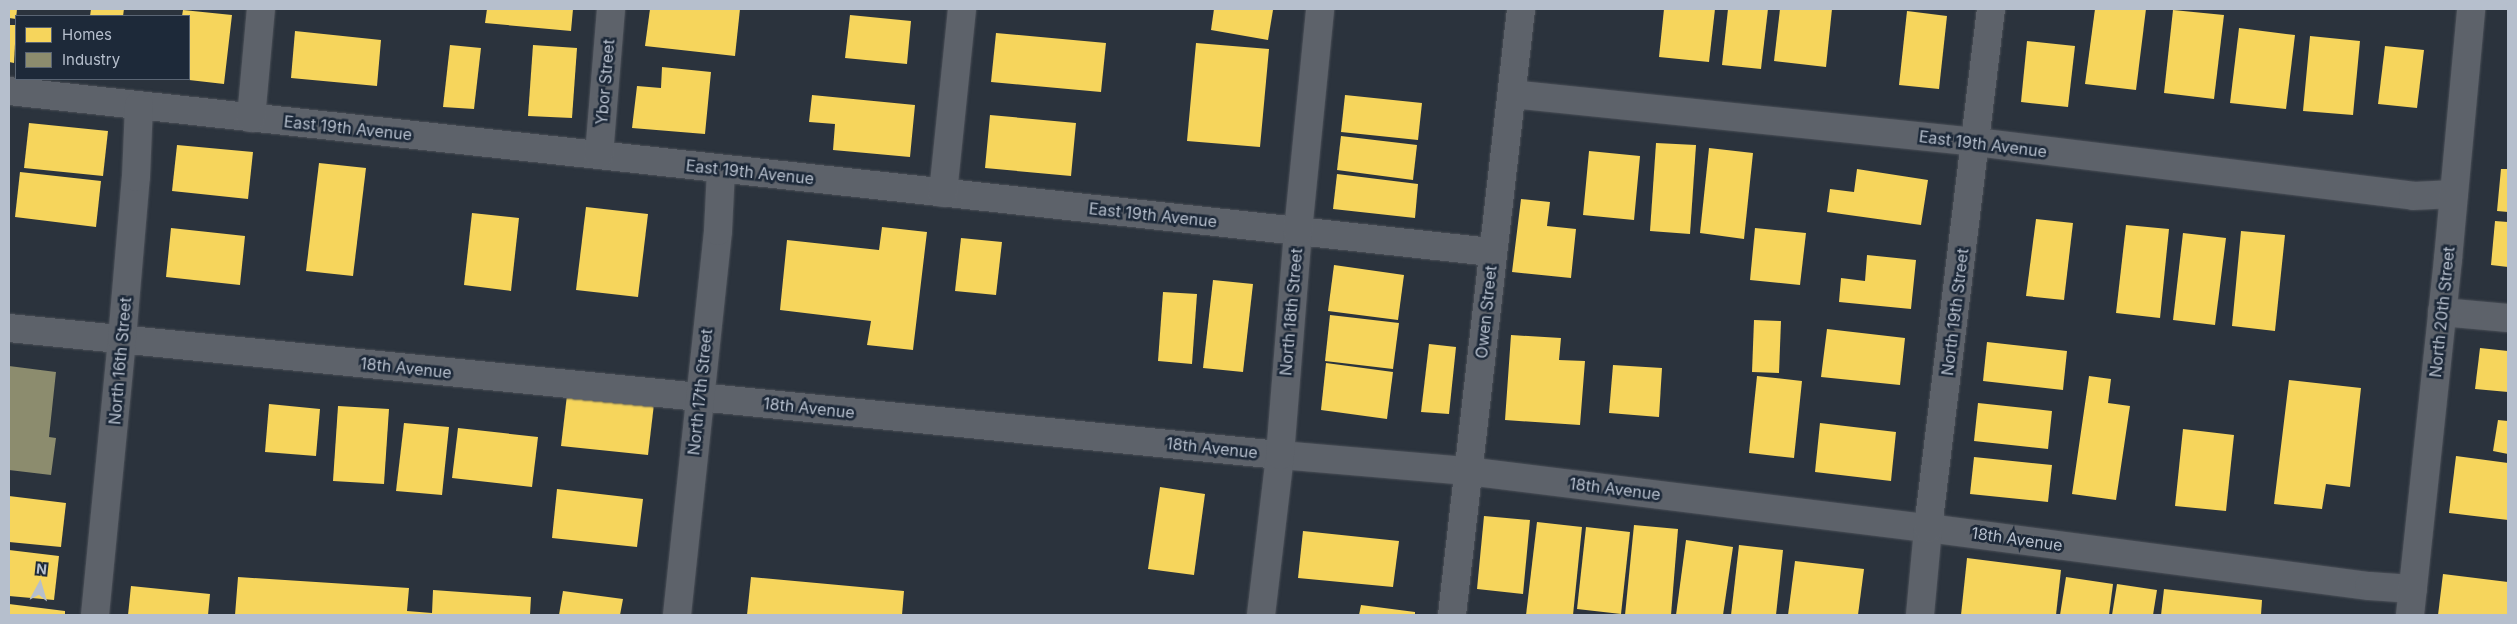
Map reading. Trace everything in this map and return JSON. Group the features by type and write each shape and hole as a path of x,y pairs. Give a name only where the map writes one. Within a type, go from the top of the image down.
{"street":[{"path":"251,118 261,9"},
{"name":"Ybor Street","path":"599,155 611,9"},
{"path":"942,193 962,9"},
{"name":"North 18th Street","path":"1261,615 1280,455 1298,231 1320,9"},
{"name":"Owen Street","path":"1452,615 1521,9"},
{"name":"North 19th Street","path":"1920,615 1928,528 1991,9"},
{"name":"North 20th Street","path":"2410,615 2454,194 2471,9"},
{"name":"East 19th Avenue","path":"9,92 1492,252"},
{"name":"East 19th Avenue","path":"1512,94 1976,142 2413,196 2454,194"},
{"name":"North 16th Street","path":"95,615 122,339 136,177 139,106"},
{"name":"North 17th Street","path":"677,615 718,231 721,169"},
{"path":"2442,312 2508,318"},
{"name":"18th Avenue","path":"9,328 1280,455 1468,471 1928,528 2369,586 2413,589"}],"building: Homes":[{"path":"9,9 17,9 15,19 9,18"},
{"path":"91,9 124,9 123,15 90,15"},
{"path":"487,9 573,9 571,31 485,23"},
{"path":"650,9 740,9 735,56 645,46"},
{"path":"1214,9 1273,10 1268,40 1211,30"},
{"path":"1664,9 1715,9 1709,62 1659,57"},
{"path":"1728,9 1768,9 1761,69 1722,65"},
{"path":"1780,9 1832,9 1826,67 1774,61"},
{"path":"2095,9 2146,9 2136,90 2085,84"},
{"path":"183,10 232,15 224,84 189,80 190,15 182,15"},
{"path":"2173,10 2224,15 2214,99 2164,93"},
{"path":"1907,11 1947,16 1939,89 1899,85"},
{"path":"850,15 911,21 907,64 845,58"},
{"path":"9,25 15,25 14,63 9,62"},
{"path":"2239,28 2295,35 2286,109 2230,103"},
{"path":"295,31 381,40 377,86 291,78"},
{"path":"996,33 1106,43 1101,92 991,82"},
{"path":"2310,36 2360,41 2353,115 2303,111"},
{"path":"2027,41 2075,46 2068,107 2021,102"},
{"path":"1196,43 1269,49 1260,147 1187,141"},
{"path":"450,45 481,48 474,109 443,107"},
{"path":"533,45 577,48 572,118 528,116"},
{"path":"2385,46 2424,50 2417,108 2378,104"},
{"path":"662,67 711,72 705,134 632,128 637,86 661,88"},
{"path":"812,95 915,105 910,157 833,150 835,124 809,122"},
{"path":"1345,95 1422,103 1418,140 1341,132"},
{"path":"990,115 1076,123 1071,176 985,168"},
{"path":"29,123 108,131 103,176 24,168"},
{"path":"1341,136 1417,145 1413,180 1337,170"},
{"path":"1656,143 1696,145 1690,234 1650,231"},
{"path":"177,145 253,152 248,199 172,191"},
{"path":"1709,148 1753,153 1744,239 1700,233"},
{"path":"1589,151 1640,156 1634,220 1583,215"},
{"path":"319,163 366,168 353,276 306,271"},
{"path":"1857,169 1928,180 1921,225 1827,212 1830,189 1854,192"},
{"path":"2501,169 2508,169 2508,212 2497,211"},
{"path":"20,172 101,181 96,227 15,217"},
{"path":"1337,174 1418,184 1415,218 1333,209"},
{"path":"1521,199 1550,202 1547,226 1576,229 1571,278 1512,272"},
{"path":"586,207 648,214 638,297 576,290"},
{"path":"472,213 519,218 511,291 464,285"},
{"path":"2036,219 2073,223 2064,300 2026,296"},
{"path":"2495,221 2508,222 2508,267 2491,265"},
{"path":"2126,225 2169,229 2160,318 2116,313"},
{"path":"882,227 927,232 913,350 867,345 871,321 780,310 787,240 879,250"},
{"path":"171,228 245,236 240,285 166,277"},
{"path":"1755,228 1806,233 1800,285 1750,280"},
{"path":"2241,231 2285,235 2275,331 2232,326"},
{"path":"2183,233 2226,238 2215,325 2173,320"},
{"path":"961,238 1002,242 996,295 955,291"},
{"path":"1867,255 1916,260 1911,309 1839,302 1841,278 1865,281"},
{"path":"1334,265 1404,275 1398,320 1328,311"},
{"path":"1213,280 1253,284 1243,372 1203,368"},
{"path":"1163,292 1197,294 1192,364 1158,361"},
{"path":"1330,315 1399,323 1393,369 1325,361"},
{"path":"1754,320 1781,321 1779,373 1752,372"},
{"path":"1827,329 1905,338 1900,385 1821,377"},
{"path":"1511,335 1561,338 1559,360 1585,361 1580,425 1505,420"},
{"path":"1987,342 2067,351 2063,390 1983,381"},
{"path":"1429,344 1456,347 1449,414 1421,412"},
{"path":"2480,348 2508,351 2508,392 2475,389"},
{"path":"1326,363 1393,372 1387,419 1321,410"},
{"path":"1613,365 1662,368 1659,417 1609,413"},
{"path":"1757,376 1802,381 1794,458 1749,453"},
{"path":"2089,376 2111,379 2108,403 2130,406 2116,500 2072,494"},
{"path":"2289,380 2361,388 2350,487 2326,484 2322,509 2274,504"},
{"path":"567,395 654,404 648,455 561,446"},
{"path":"1978,403 2052,411 2048,449 1974,441"},
{"path":"269,404 320,409 316,456 265,452"},
{"path":"338,406 389,409 384,484 333,481"},
{"path":"2498,420 2508,421 2508,454 2493,451"},
{"path":"404,423 449,427 442,495 396,491"},
{"path":"1820,423 1896,432 1891,481 1815,472"},
{"path":"458,428 538,437 532,487 452,478"},
{"path":"2183,429 2234,435 2226,511 2175,506"},
{"path":"2456,456 2508,463 2508,520 2449,513"},
{"path":"1974,457 2052,465 2048,502 1970,494"},
{"path":"1160,487 1205,494 1194,575 1148,569"},
{"path":"557,489 643,499 637,547 552,538"},
{"path":"9,496 66,503 61,547 9,542"},
{"path":"1484,516 1530,520 1523,594 1477,589"},
{"path":"1537,522 1582,527 1573,615 1526,615"},
{"path":"1634,525 1678,529 1671,615 1625,615"},
{"path":"1586,527 1630,532 1621,614 1577,609"},
{"path":"1303,531 1399,541 1393,587 1298,578"},
{"path":"1686,540 1733,547 1723,615 1676,615"},
{"path":"1739,545 1783,550 1776,615 1731,615"},
{"path":"9,550 59,556 54,600 9,596"},
{"path":"1967,558 2061,570 2056,615 1961,615"},
{"path":"1795,561 1864,569 1858,615 1788,615"},
{"path":"2443,574 2508,582 2508,615 2438,615"},
{"path":"238,577 409,588 407,611 432,613 433,590 531,597 530,615 235,615"},
{"path":"751,577 904,591 902,615 747,615"},
{"path":"2066,577 2113,584 2109,615 2060,615"},
{"path":"2117,584 2157,590 2153,615 2112,615"},
{"path":"131,586 210,594 208,615 128,615"},
{"path":"2164,589 2262,600 2261,615 2161,615"},
{"path":"563,591 623,599 620,615 559,615"},
{"path":"9,604 65,611 65,615 9,615"},
{"path":"1361,605 1415,612 1415,615 1359,615"}],"building: Industry":[{"path":"9,366 56,372 49,437 56,438 51,475 9,470"}]}
